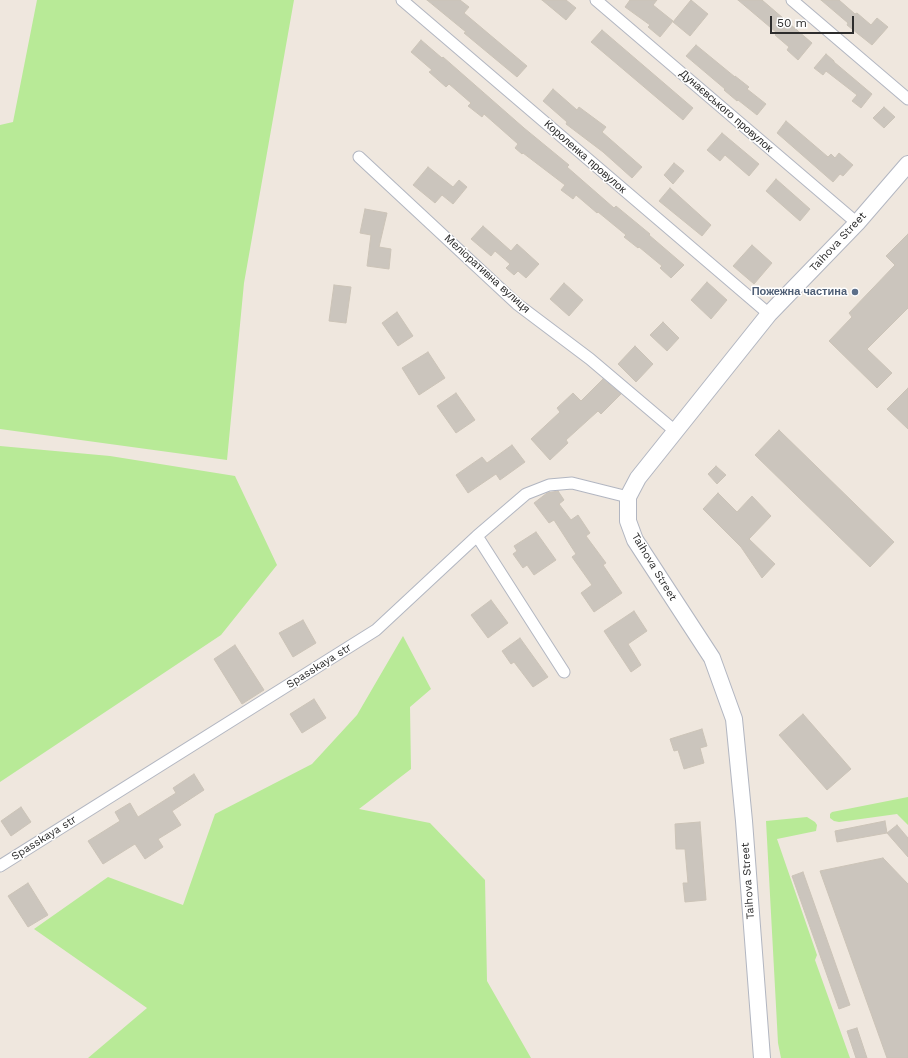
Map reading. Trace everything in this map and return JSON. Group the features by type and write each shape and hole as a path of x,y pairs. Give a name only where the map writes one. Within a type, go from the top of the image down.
{"street":[{"name":"Короленка провулок","path":"402,0 769,314"},
{"name":"Дунаєвського провулок","path":"596,0 857,223"},
{"path":"792,0 908,99"},
{"name":"Меліоративна вулиця","path":"360,157 517,304 590,359 675,431"},
{"name":"Taihova Street","path":"762,1058 744,821 734,720 712,658 635,540 628,520 628,497 638,478 769,314 857,223 908,164"},
{"name":"Spasskaya str","path":"0,866 376,630 477,536 526,494 549,485 572,483 628,497"},
{"path":"477,536 564,672"}],"green space":[{"path":"37,0 294,0 244,283 227,460 0,429 0,125 13,122"},
{"path":"0,446 110,456 235,476 277,565 221,635 0,782"},
{"path":"403,636 431,689 410,707 411,769 359,809 430,823 485,880 487,981 531,1058 88,1058 147,1008 34,929 108,877 183,905 215,814 312,764 357,715"},
{"path":"908,797 908,825 897,814 839,822 830,818 830,814 832,812"},
{"path":"807,817 817,825 816,831 777,839 817,955 815,960 850,1058 781,1058 778,1043 766,821"}],"building":[{"path":"427,0 460,0 469,7 464,13 527,66 517,77"},
{"path":"542,0 566,0 576,8 566,20"},
{"path":"630,0 657,0 653,5 673,21 660,37 648,27 650,25 625,7"},
{"path":"691,0 708,14 690,36 673,22"},
{"path":"738,0 762,0 812,43 798,60 787,50 789,47 775,35 777,33"},
{"path":"821,0 839,0 871,25 877,18 888,27 872,45 847,25 848,23"},
{"path":"602,30 693,108 683,120 591,42"},
{"path":"421,40 442,58 443,57 569,165 567,167 614,208 616,206 684,265 671,278 660,268 662,266 624,237 626,235 598,212 597,213 576,195 573,199 561,190 565,185 523,153 522,154 515,148 518,144 484,114 482,117 468,106 471,103 449,84 446,87 429,72 432,70 411,52"},
{"path":"696,45 749,87 747,89 766,104 757,115 738,100 737,101 686,56"},
{"path":"826,54 872,94 861,108 852,101 857,95 826,71 823,75 814,68"},
{"path":"553,89 577,110 579,107 606,127 602,132 642,167 632,178 603,152 566,124 567,122 543,101"},
{"path":"884,107 895,117 884,128 873,118"},
{"path":"786,121 828,157 831,154 835,158 839,153 853,165 843,176 840,174 833,182 777,133"},
{"path":"722,133 759,164 749,176 725,155 720,161 707,150"},
{"path":"674,163 684,171 673,184 664,175"},
{"path":"428,167 453,187 459,180 467,187 453,204 442,195 435,203 413,185"},
{"path":"776,179 810,209 800,221 766,191"},
{"path":"670,188 711,225 702,236 659,201"},
{"path":"365,209 387,213 379,247 391,249 389,269 367,266 371,235 360,233"},
{"path":"483,226 511,251 517,244 539,264 526,278 518,271 514,275 506,268 510,264 495,251 491,256 471,239"},
{"path":"908,234 908,308 867,349 892,373 877,388 829,341 852,317 849,313 895,265 886,256"},
{"path":"752,245 772,263 754,284 733,266"},
{"path":"707,282 727,300 711,319 691,300"},
{"path":"564,283 583,300 569,316 550,299"},
{"path":"334,285 351,287 346,323 329,321"},
{"path":"397,312 413,336 398,346 382,323"},
{"path":"663,322 679,338 667,351 650,335"},
{"path":"635,346 653,364 636,382 618,364"},
{"path":"428,352 445,378 419,395 402,368"},
{"path":"603,379 621,394 601,414 598,411 566,440 568,443 550,460 531,439 560,412 557,408 573,393 581,401"},
{"path":"908,388 908,429 887,409"},
{"path":"456,393 475,420 456,433 437,406"},
{"path":"779,430 894,542 870,567 755,455"},
{"path":"512,445 525,462 500,480 496,474 468,493 456,475 482,457 487,463"},
{"path":"716,466 726,475 717,484 708,474"},
{"path":"558,491 564,500 559,504 571,520 578,515 590,533 586,536 606,563 603,565 622,593 594,612 581,593 592,585 572,557 576,554 554,520 549,523 534,503 547,493"},
{"path":"718,493 737,512 752,496 771,516 749,539 775,564 762,578 741,547 703,509"},
{"path":"536,532 556,560 534,575 527,565 523,568 513,554 517,551 514,546"},
{"path":"491,600 508,623 488,638 471,615"},
{"path":"634,611 647,631 628,644 641,665 631,672 604,631"},
{"path":"303,620 316,643 293,657 279,633"},
{"path":"520,638 548,677 533,687 514,662 511,664 502,651"},
{"path":"235,645 264,690 242,704 214,659"},
{"path":"314,699 326,718 302,733 290,714"},
{"path":"803,714 851,769 827,790 779,735"},
{"path":"702,729 707,746 700,748 704,763 684,769 678,750 674,751 670,739"},
{"path":"194,774 204,790 172,811 181,825 158,839 163,847 145,859 135,844 103,864 88,841 120,821 115,812 130,803 138,817 176,793 173,788"},
{"path":"21,807 31,822 11,836 1,821"},
{"path":"885,821 887,833 837,842 835,831"},
{"path":"700,822 706,900 685,902 683,883 688,883 685,849 676,849 675,824"},
{"path":"897,825 908,838 908,857 887,833"},
{"path":"883,858 908,884 908,1058 887,1058 820,871"},
{"path":"803,872 850,1005 839,1009 792,876"},
{"path":"28,883 48,915 28,927 8,896"},
{"path":"857,1028 867,1058 856,1058 847,1031"}],"place":[{"name":"Пожежна частина","path":"855,292"}]}
